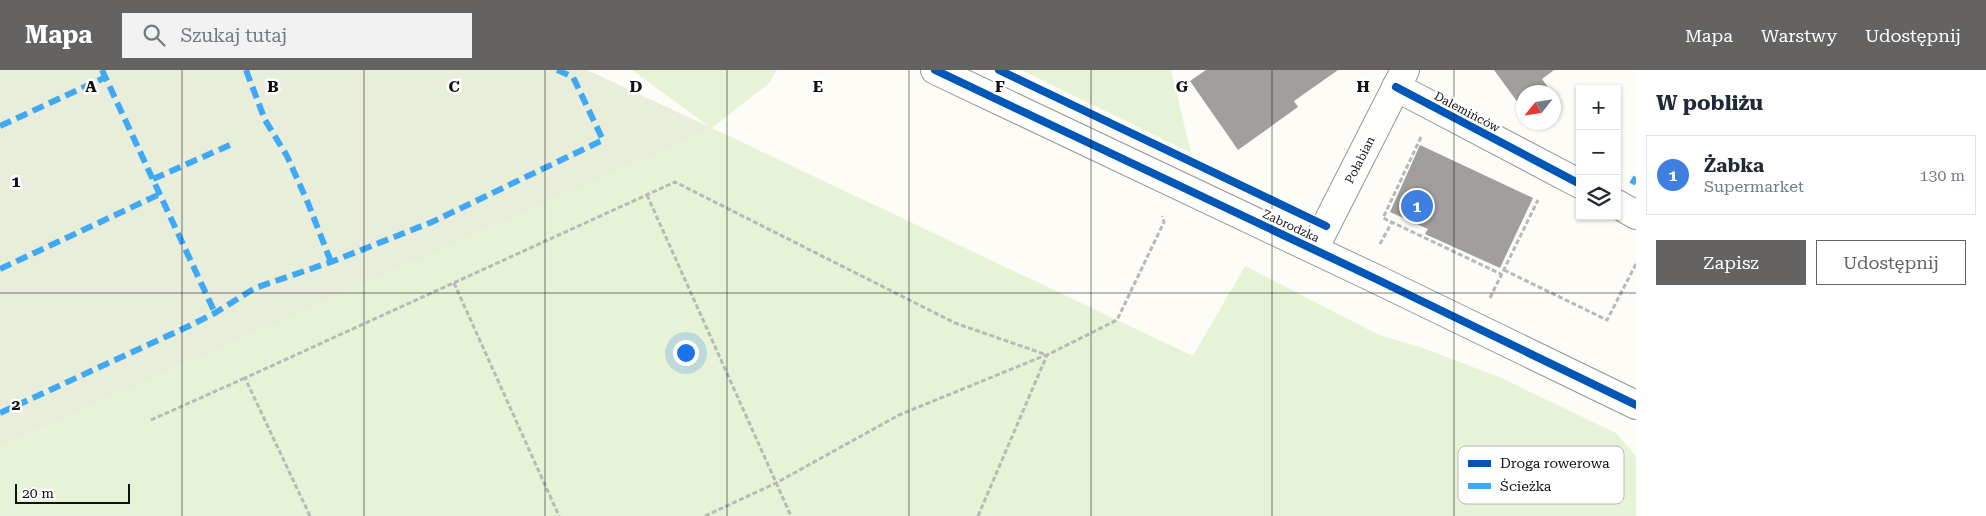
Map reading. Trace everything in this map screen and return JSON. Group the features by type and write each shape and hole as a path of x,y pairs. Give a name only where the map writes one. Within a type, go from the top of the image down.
{"street":[{"name":"Zabrodzka","path":"934,70 1314,249 1636,405"},
{"name":"Połabian","path":"1314,249 1401,79"},
{"name":"Dalemińców","path":"1401,79 1576,182"},
{"path":"1621,207 1636,216"}],"path":[{"path":"1422,135 1382,218 1501,274"},
{"path":"1419,141 1428,145"},
{"path":"151,420 675,182 955,323 1047,354"},
{"path":"646,195 791,516"},
{"path":"1488,300 1539,197"},
{"path":"706,516 776,483 899,415 1047,354 1117,320 1164,222 1161,210"},
{"path":"1378,249 1392,222"},
{"path":"1504,270 1607,320 1636,264"},
{"path":"454,283 560,516"},
{"path":"978,516 1047,354"},
{"path":"245,378 310,516"}],"green space":[{"path":"0,70 587,70 712,128 0,447"},
{"path":"632,70 777,70 769,83 712,128 1193,356 1245,266 1379,335 1420,347 1499,377 1616,433 1636,456 1636,516 0,516 0,447 711,128"},
{"path":"1021,70 1171,70 1191,153"}],"building":[{"path":"1206,70 1338,70 1294,101 1298,107 1238,150 1190,81"},
{"path":"1494,70 1554,70 1542,79 1546,85 1516,85 1516,100"},
{"path":"1420,145 1533,198 1500,268 1425,234 1428,229 1390,212"}],"marked path":[{"path":"102,70 215,313"},
{"path":"246,70 265,120 287,156 331,262"},
{"path":"0,413 189,326 215,313 255,288 331,262 432,222 603,140 573,77 557,70"},
{"path":"0,126 106,77"},
{"path":"153,179 230,145"},
{"path":"1632,184 1636,177"},
{"path":"0,269 160,194"}],"cycle path":[{"path":"935,70 1374,278 1636,405"},
{"path":"999,70 1326,226"},
{"path":"1396,87 1576,182"}],"place":[{"name":"Żabka","path":"1417,206"}]}
